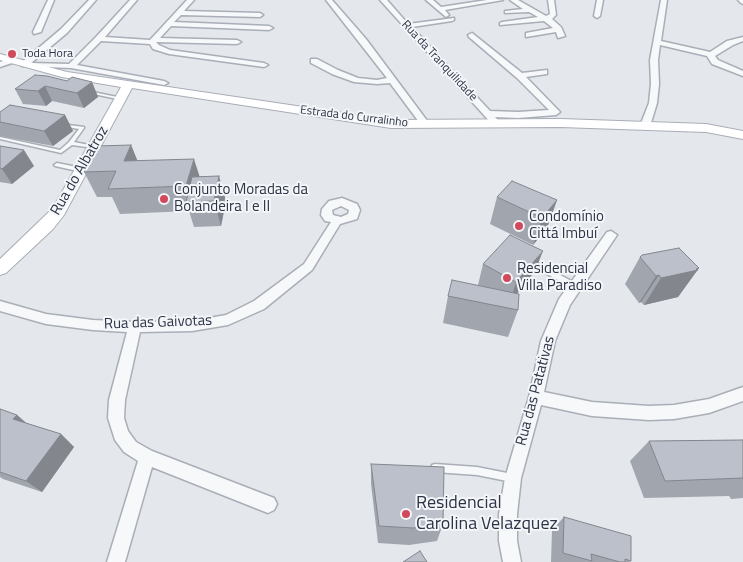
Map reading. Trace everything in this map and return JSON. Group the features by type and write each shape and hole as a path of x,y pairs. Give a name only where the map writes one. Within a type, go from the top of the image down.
{"street":[{"path":"37,32 51,0"},
{"path":"28,65 93,0"},
{"path":"70,66 99,39 134,0"},
{"path":"153,41 181,13 191,0"},
{"path":"329,0 363,41 425,124"},
{"name":"Rua da Tranquilidade","path":"383,0 491,118"},
{"path":"406,26 452,19 430,0"},
{"path":"440,9 500,0"},
{"path":"513,0 546,19 559,33 529,35"},
{"path":"502,24 546,19 552,15 551,0"},
{"path":"597,16 600,0"},
{"path":"644,126 653,103 656,42 664,0"},
{"path":"507,12 529,10"},
{"path":"181,13 260,15"},
{"path":"170,24 269,28"},
{"path":"472,35 520,76 556,112 491,118"},
{"path":"99,39 237,42"},
{"path":"656,42 711,55 730,43 743,40"},
{"path":"153,41 156,47 169,52 264,65"},
{"path":"711,55 715,62 743,74"},
{"path":"0,66 6,59"},
{"name":"Estrada do Curralinho","path":"6,59 125,92 392,124 425,124 491,118 716,129 743,135"},
{"path":"314,61 335,72 357,80 377,82 391,80"},
{"path":"28,65 70,66 164,83"},
{"path":"520,76 544,72"},
{"name":"Rua do Albatroz","path":"0,269 54,218 125,92"},
{"name":"Rua das Gaivotas","path":"0,306 70,323 135,327 192,326 228,320 259,305 288,286 308,266 337,221"},
{"name":"Rua das Patativas","path":"512,562 508,541 508,514 513,478 536,398 548,341 558,314 611,235"},
{"path":"135,327 120,384 116,418 121,435 130,447 147,457 268,504"},
{"path":"536,398 592,409 649,413 674,412 709,406 743,394"},
{"path":"116,562 147,457"}],"lane":[{"path":"83,90 125,92"},
{"path":"0,138 61,152 71,143 82,128 54,123"},
{"path":"71,143 94,147"},
{"path":"57,165 82,170"},
{"path":"522,258 575,286"},
{"path":"427,468 477,471 513,478"}],"building":[{"path":"35,75 67,81 72,77 92,82 77,93 45,86 38,91 15,89"},
{"path":"10,105 65,115 44,131 0,122 0,112"},
{"path":"131,145 124,161 194,159 186,186 108,189 116,171 84,172 97,146"},
{"path":"0,146 24,150 2,169 0,168"},
{"path":"219,176 214,201 186,202 192,177"},
{"path":"512,181 557,200 542,218 497,197"},
{"path":"510,235 543,251 516,282 483,264"},
{"path":"679,248 699,268 696,269 698,270 661,278 659,275 656,276 640,257 642,255"},
{"path":"452,280 519,294 518,310 448,296"},
{"path":"0,409 17,415 13,419 61,434 26,481 0,472"},
{"path":"743,440 743,478 665,481 649,441"},
{"name":"Residencial Carolina Velazquez","path":"371,464 444,467 443,524 413,528 379,526"},
{"path":"564,517 631,536 631,561 625,559 625,562 620,562 591,554 592,561 563,553"},
{"path":"420,551 427,562 403,562"}],"place":[{"name":"Toda Hora","path":"12,54"},
{"name":"Conjunto Moradas da Bolandeira I e II","path":"164,199"},
{"name":"Condomínio Cittá Imbuí","path":"519,226"},
{"name":"Residencial Villa Paradiso","path":"507,278"},
{"name":"Residencial Carolina Velazquez","path":"406,514"}]}
